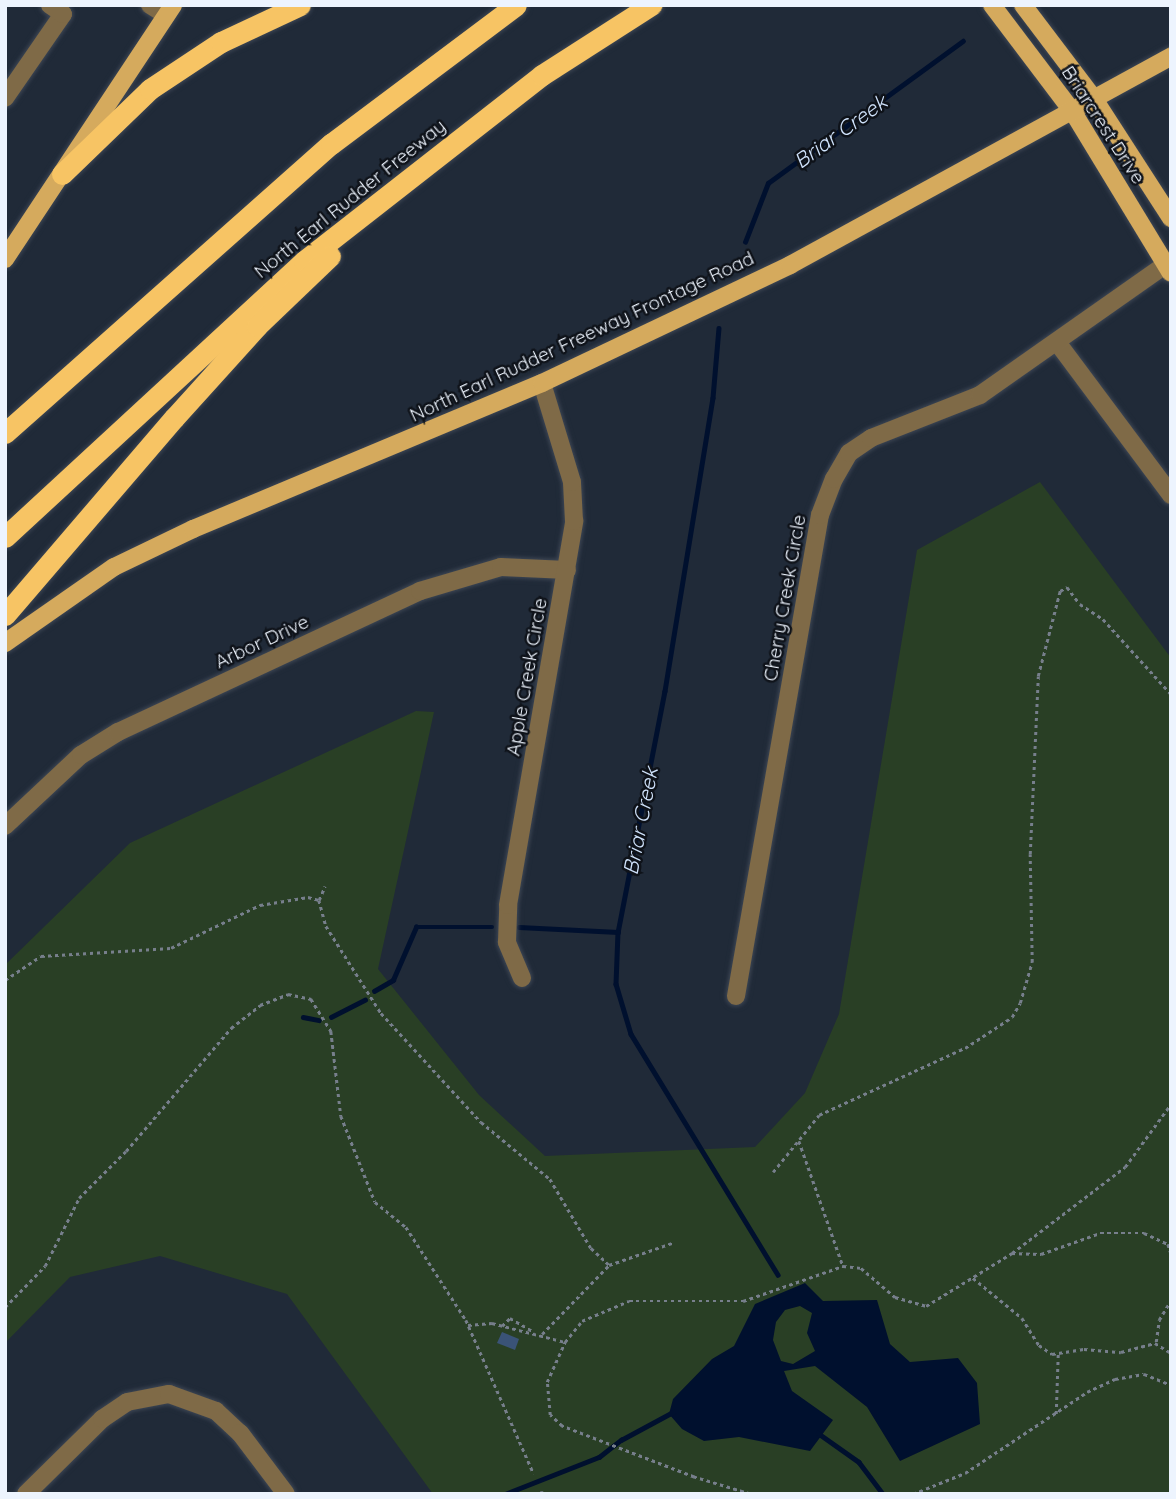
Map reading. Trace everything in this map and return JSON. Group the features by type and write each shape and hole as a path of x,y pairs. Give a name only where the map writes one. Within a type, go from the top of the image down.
{"highway":[{"path":"62,174 150,89 221,42 300,5"},
{"path":"5,433 331,144 516,5"},
{"name":"North Earl Rudder Freeway","path":"5,537 304,261 542,75 651,5"},
{"path":"5,615 257,326 416,174"}],"main road":[{"name":"Briarcrest Drive","path":"992,5 1073,112 1168,269"},
{"name":"Briarcrest Drive","path":"1023,5 1094,99 1171,218"},
{"path":"5,259 62,174 163,8"},
{"name":"North Earl Rudder Freeway Frontage Road","path":"5,643 114,568 193,528 542,383 790,264 1073,112 1171,56"}],"street":[{"path":"5,98 63,15 50,5"},
{"name":"Cherry Creek Circle","path":"736,996 820,515 834,479 849,453 871,438 980,395 1168,269"},
{"path":"1057,342 1171,495"},
{"name":"Apple Creek Circle","path":"522,978 507,942 509,905 574,521 572,482 542,383"},
{"name":"Arbor Drive","path":"5,827 81,755 118,732 420,591 501,567 567,570"},
{"path":"28,1493 102,1419 127,1402 169,1394 216,1411 240,1433 286,1494"}],"path":[{"path":"773,1172 819,1115 965,1048 1012,1017 1020,1003 1032,962 1030,854 1038,676 1060,591 1068,587 1080,604 1103,619 1171,694"},
{"path":"325,886 318,900 326,926 381,1013 481,1122 550,1179 591,1248 609,1265"},
{"path":"5,979 41,956 171,948 260,905 308,897 318,900"},
{"path":"5,1307 45,1266 79,1198 126,1151 231,1028 260,1005 288,994 311,999 331,1031 341,1116 375,1202 406,1227 468,1325 534,1474"},
{"path":"750,1494 694,1478 623,1447 562,1426 550,1415 547,1382 565,1342 582,1321 611,1305 629,1301 743,1301 843,1266 861,1268 895,1297 926,1306 1012,1253 1125,1167 1171,1104"},
{"path":"799,1140 843,1266"},
{"path":"1012,1253 1041,1254 1100,1233 1144,1233 1168,1244 1171,1254"},
{"path":"542,1334 609,1265 672,1243"},
{"path":"973,1278 1022,1318 1040,1345 1052,1354 1121,1352 1156,1343 1171,1353"},
{"path":"1156,1343 1159,1320 1171,1300"},
{"path":"502,1326 510,1318 534,1332"},
{"path":"468,1325 502,1326 565,1342"},
{"path":"1056,1414 1058,1353"},
{"path":"913,1494 965,1473 1115,1379 1144,1374 1171,1385"}],"green space":[{"path":"1040,482 1171,658 1171,1494 433,1494 287,1294 160,1256 70,1277 5,1343 5,965 130,843 416,711 434,712 378,969 479,1095 545,1156 755,1147 805,1093 839,1014 917,550"}],"water":[{"path":"805,1283 823,1301 877,1300 890,1344 910,1362 958,1358 977,1383 980,1424 900,1461 867,1407 815,1366 784,1371 792,1391 833,1420 810,1451 739,1437 704,1441 682,1429 669,1414 673,1399 712,1359 734,1346 755,1304","holes":["800,1306 812,1313 807,1333 815,1351 793,1364 781,1361 773,1340 776,1322 785,1310"]}],"building":[{"path":"502,1332 519,1339 515,1350 497,1343"}],"waterway":[{"name":"Briar Creek","path":"745,242 768,183 963,41"},
{"name":"Briar Creek","path":"719,328 713,398 665,691 618,932 616,984 631,1034 778,1275"},
{"path":"374,991 393,980 416,927 492,927"},
{"path":"519,927 618,932"},
{"path":"331,1017 365,1000"},
{"path":"303,1017 319,1020"},
{"path":"505,1494 599,1457 621,1440 673,1412"},
{"name":"Briar Creek","path":"818,1433 859,1462 883,1494"}]}
